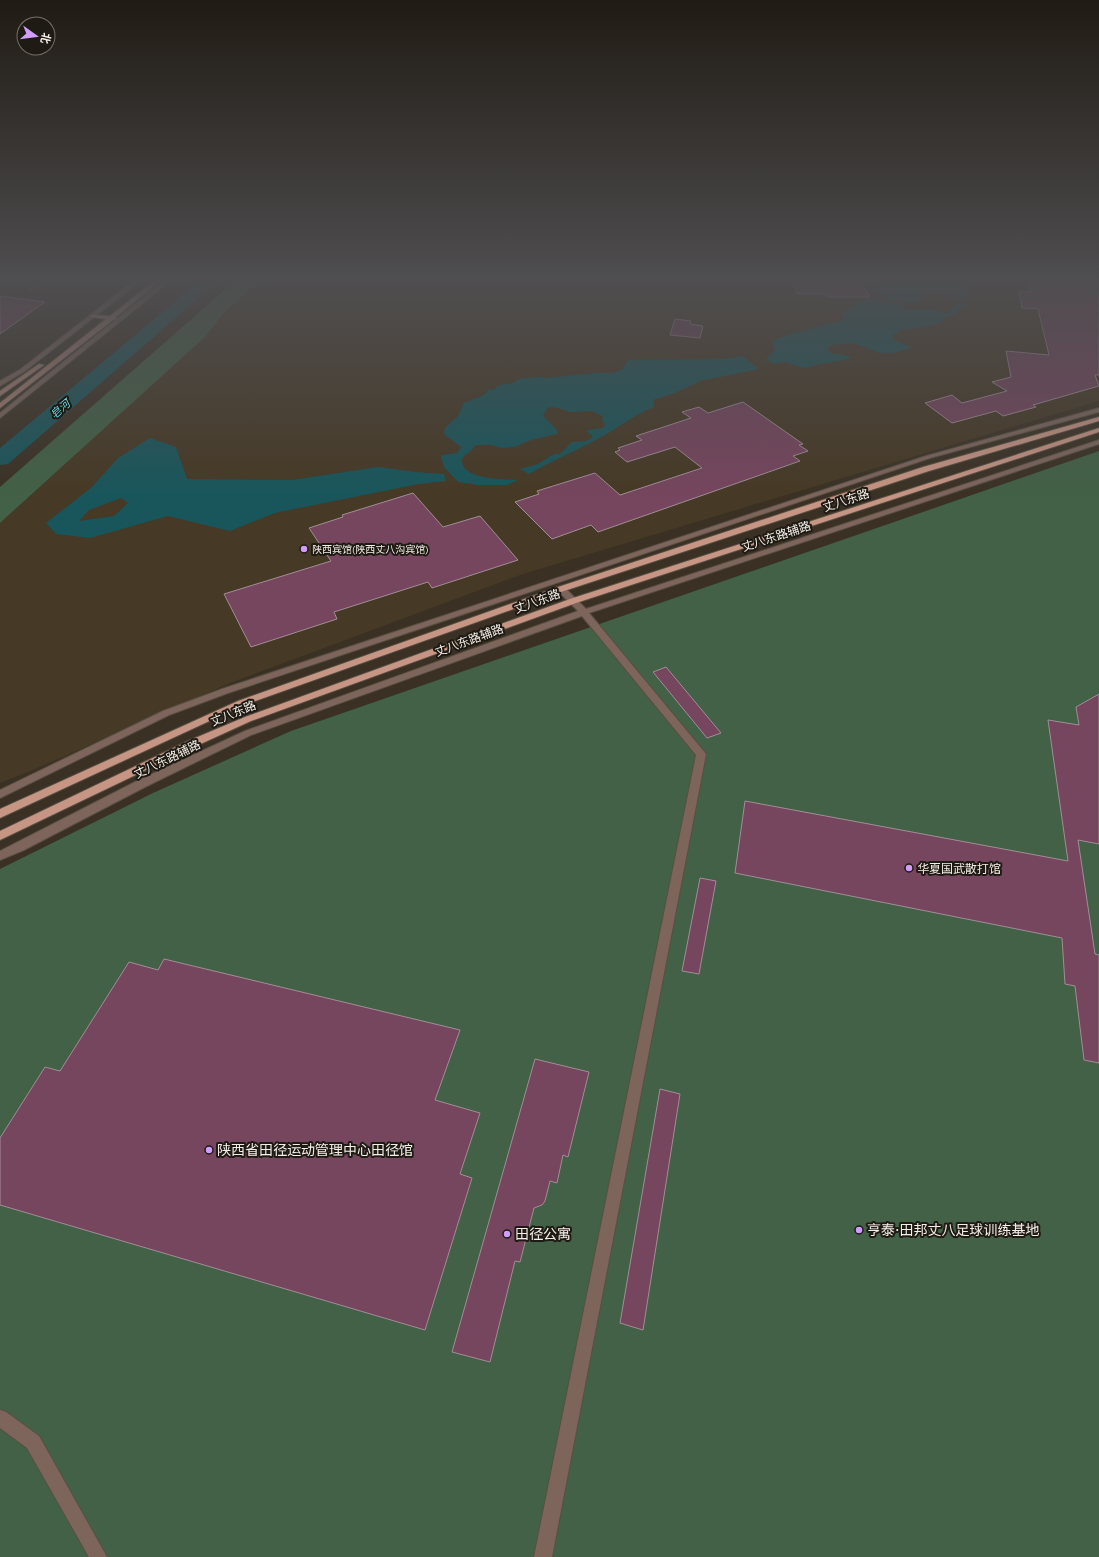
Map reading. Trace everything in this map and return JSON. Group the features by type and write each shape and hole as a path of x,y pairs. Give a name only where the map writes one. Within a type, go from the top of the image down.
{"main road":[{"path":"0,394 34,371 57,353"},
{"path":"0,406 68,353"},
{"name":"丈八东路","path":"0,814 241,703 561,589 926,469 1099,419"},
{"name":"丈八东路","path":"0,836 191,744 248,719 573,601 1099,430"}],"street":[{"path":"0,384 23,370 45,353"},
{"path":"0,416 78,353"},
{"path":"0,794 166,713 225,691 928,457 1099,410"},
{"name":"丈八东路辅路","path":"0,856 142,784 248,733 584,612 1099,442"},
{"path":"543,1557 701,754 584,612 561,589"},
{"path":"0,1418 34,1442 98,1557"}],"shaded area":[{"name":"陕西宾馆(陕西丈八沟宾馆)","path":"188,353 1099,353 1099,401 523,574 230,683 33,770 0,783 0,523"}],"green space":[{"path":"153,353 188,353 0,523 0,487"},
{"path":"1099,451 1099,1557 0,1557 0,869 153,793 291,731"}],"water":[{"path":"772,353 831,353 850,357 849,359 804,368 784,362 774,364 766,359"},
{"path":"743,356 759,369 700,381 675,393 653,400 654,407 639,414 598,439 529,474 520,469 538,464 554,454 560,454 572,442 586,441 592,438 592,435 587,432 588,430 603,428 605,424 602,421 603,417 591,411 572,412 558,408 547,408 543,416 557,430 557,434 531,440 515,447 502,448 491,445 477,445 463,457 462,463 465,469 478,476 518,480 507,485 478,485 458,482 444,467 441,457 442,455 457,453 461,447 444,434 445,428 458,416 464,403 484,395 489,389 493,390 499,385 513,383 519,379 612,373 622,370 630,360 725,359"},
{"path":"150,438 176,447 187,479 292,480 378,467 444,474 446,481 419,484 275,513 230,531 168,516 90,538 56,534 46,523 92,487 118,458","holes":["121,498 128,503 114,516 79,521 89,510"]}],"building":[{"path":"1006,353 1049,355 1048,353 1099,353 1099,375 1095,375 1099,386 1033,405 1036,407 1003,416 996,411 952,423 925,403 952,395 962,403 1007,391 992,382 1011,377"},
{"path":"743,402 803,444 799,445 808,451 793,456 800,461 598,532 591,525 552,539 515,502 539,494 537,491 595,473 620,495 702,468 675,447 627,462 615,452 620,450 618,448 642,440 636,436 691,418 682,412 699,407 708,413"},
{"path":"413,493 443,527 480,516 518,560 432,588 428,582 334,612 337,619 251,647 224,594 331,561 309,528 343,517 342,515"},
{"path":"666,667 721,733 707,738 653,672"},
{"name":"华夏国武散打馆","path":"1099,694 1099,844 1078,840 1095,954 1099,955 1099,1063 1084,1060 1075,986 1065,984 1062,938 735,873 745,801 1068,861 1048,720 1079,725 1076,707"},
{"path":"700,878 716,881 699,974 682,971"},
{"name":"陕西省田径运动管理中心田径馆","path":"164,959 460,1030 435,1100 480,1113 460,1174 472,1178 425,1330 0,1205 0,1138 45,1067 60,1071 129,962 158,970"},
{"name":"田径公寓","path":"535,1059 589,1072 568,1157 563,1155 557,1183 550,1181 545,1201 542,1205 534,1208 520,1262 515,1261 490,1362 452,1352"},
{"path":"660,1089 680,1094 643,1330 620,1323"}],"waterway":[{"name":"皂河","path":"0,459 125,353"}],"place":[{"name":"陕西宾馆(陕西丈八沟宾馆)","path":"304,549"},
{"name":"华夏国武散打馆","path":"909,868"},
{"name":"陕西省田径运动管理中心田径馆","path":"209,1150"},
{"name":"亨泰·田邦丈八足球训练基地","path":"859,1230"},
{"name":"田径公寓","path":"507,1234"}]}
